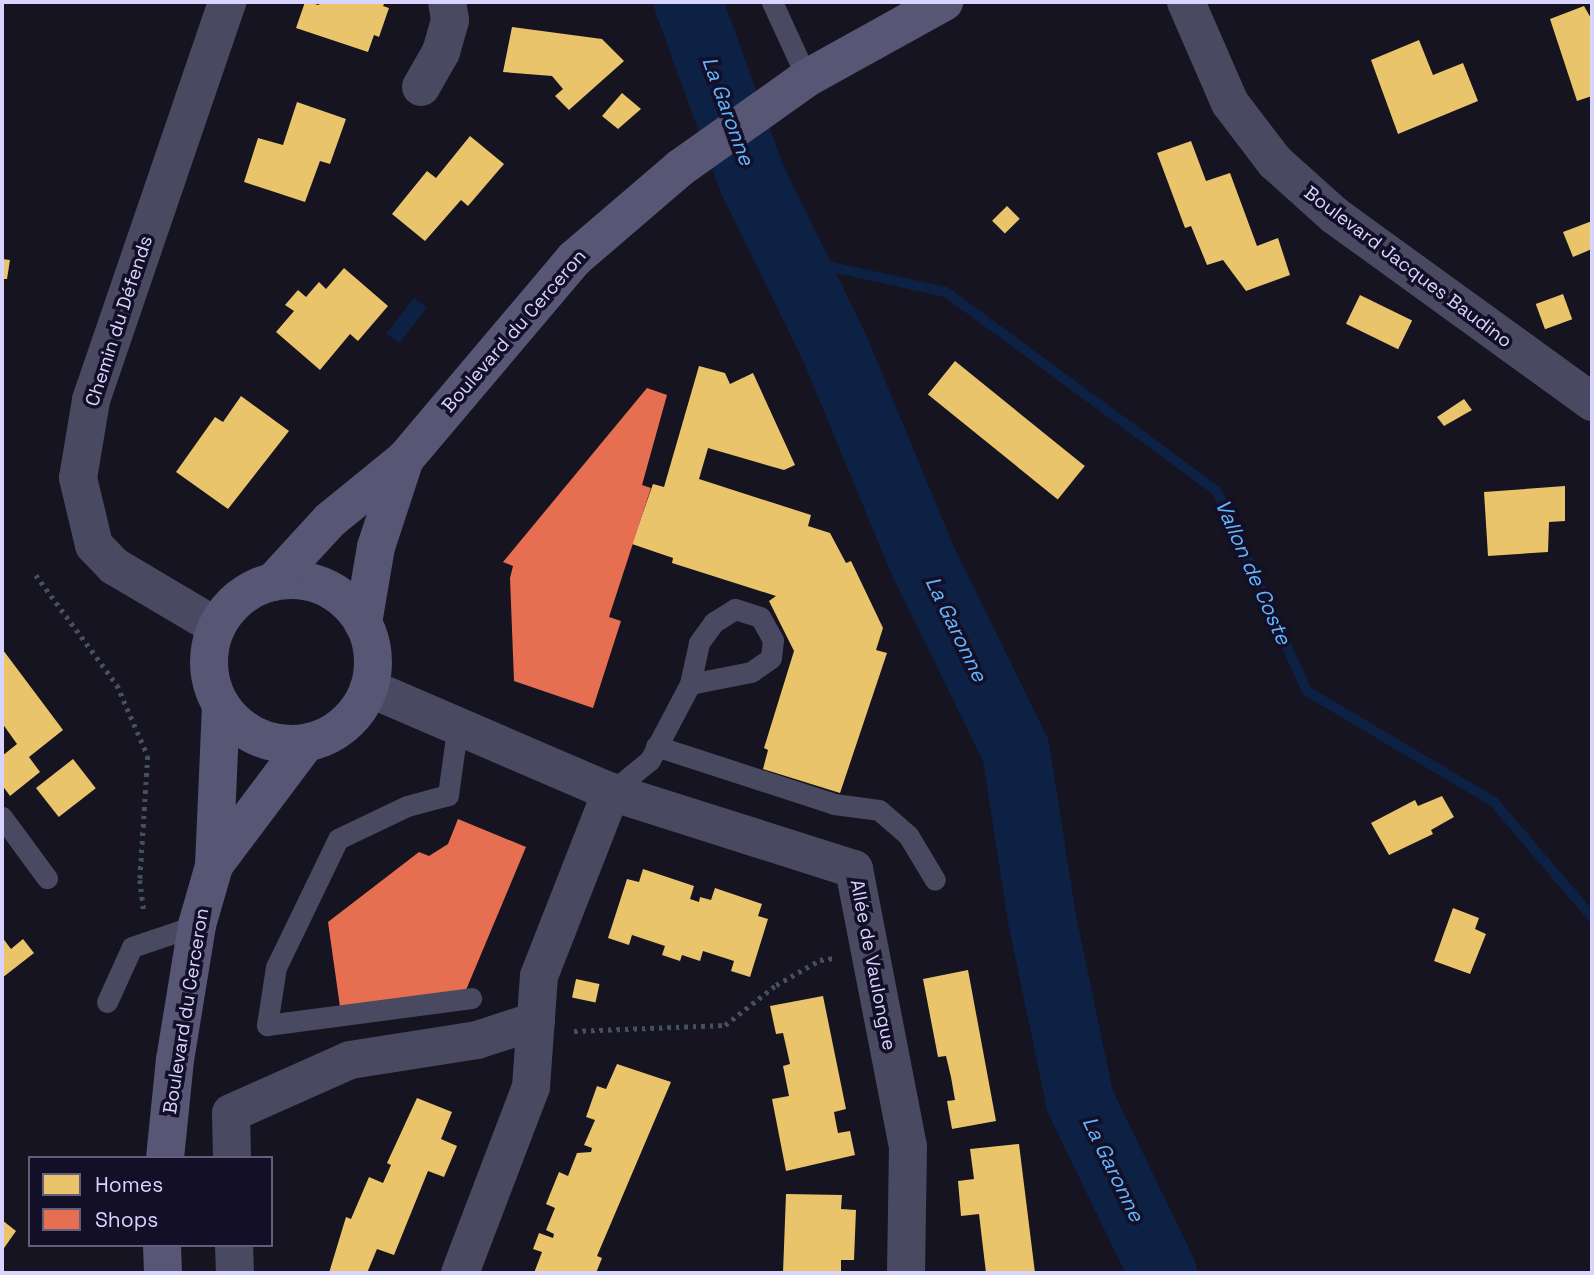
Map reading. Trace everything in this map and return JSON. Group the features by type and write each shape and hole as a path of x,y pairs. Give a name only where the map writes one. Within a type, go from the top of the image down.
{"main road":[{"name":"Boulevard du Cerceron","path":"273,582 330,520 405,459 574,259 680,169 792,89 944,2"},
{"name":"Boulevard du Cerceron","path":"363,623 376,547 405,459"},
{"path":"299,580 325,587 347,602 363,623 373,666 369,688 344,725 305,744 281,744 257,737 236,724 221,705 211,680 209,653 217,627 231,606 250,590 273,582 299,580"},
{"name":"Boulevard du Cerceron","path":"165,1156 175,1060 197,925 214,866 221,705"},
{"name":"Boulevard du Cerceron","path":"214,866 305,744"},
{"path":"162,1247 163,1273"}],"street":[{"name":"Chemin du Défends","path":"217,627 114,566 94,545 78,478 91,400 228,2"},
{"path":"421,87 441,52 450,20 447,2"},
{"name":"Boulevard Jacques Baudino","path":"1186,2 1230,103 1275,162 1355,231 1592,402"},
{"name":"Allée de Vaulongue","path":"369,688 457,723 611,792 854,869 908,1146 906,1273"},
{"path":"460,1273 531,1087 539,976 611,792"},
{"path":"232,1156 231,1113 350,1060 477,1040 536,1027"},
{"path":"234,1247 234,1273"}],"lane":[{"path":"772,2 792,89"},
{"path":"611,792 650,760 691,684"},
{"path":"457,723 448,795 407,806 338,839 276,967 267,1025 471,998"},
{"path":"656,746 834,804 879,810 908,835 935,880"},
{"path":"2,817 47,878"},
{"path":"107,1002 132,947 197,925"}],"path":[{"path":"36,575 117,685 148,756 140,880 152,941"},
{"path":"536,1027 724,1025 776,985 820,960 870,952"}],"water":[{"path":"674,2 709,2 763,145 791,258 766,232 737,175"},
{"path":"414,298 427,308 399,343 386,333"}],"building: Homes":[{"path":"305,2 319,5 320,2 385,2 383,6 389,8 379,37 374,35 368,52 296,28"},
{"path":"1584,6 1592,20 1592,96 1577,101 1550,19"},
{"path":"512,27 602,39 624,61 569,110 555,96 563,89 552,76 503,72"},
{"path":"1419,40 1433,75 1463,63 1478,101 1398,134 1371,60"},
{"path":"622,93 641,109 618,129 602,116"},
{"path":"297,102 346,119 330,164 320,161 305,202 244,182 258,138 283,145"},
{"path":"470,136 504,164 468,206 461,200 425,241 392,214 427,171 436,178"},
{"path":"1191,141 1206,181 1230,173 1257,246 1278,238 1290,275 1246,291 1223,260 1207,265 1191,226 1185,228 1157,153"},
{"path":"1007,206 1020,219 1005,234 992,221"},
{"path":"1592,221 1592,249 1573,257 1563,232"},
{"path":"2,259 10,260 7,279 2,279"},
{"path":"344,268 388,306 358,341 350,334 320,370 276,332 294,311 285,305 298,290 306,297 319,282 326,289"},
{"path":"1563,294 1572,319 1545,329 1536,304"},
{"path":"1360,295 1412,320 1398,349 1346,324"},
{"path":"955,361 1085,466 1058,500 928,394"},
{"path":"699,366 725,373 730,384 753,373 795,465 784,470 708,448 699,479 811,515 808,526 830,533 846,563 851,561 883,628 876,650 887,653 840,793 763,769 768,750 764,748 794,651 769,601 776,596 672,563 673,558 632,544 653,484 664,487"},
{"path":"241,396 289,431 228,509 176,472 215,417 223,422"},
{"path":"1464,399 1472,410 1444,426 1437,417"},
{"path":"1565,486 1565,521 1549,522 1548,552 1488,556 1484,492"},
{"path":"3,650 63,730 29,757 40,772 10,796 2,785 2,756 17,744 2,723"},
{"path":"73,759 96,788 59,817 36,788"},
{"path":"1442,796 1454,817 1431,830 1433,834 1389,855 1371,823 1415,800 1418,806"},
{"path":"643,869 694,886 690,899 699,902 700,897 711,900 715,888 762,904 758,916 768,919 750,977 731,971 734,961 703,951 700,961 682,955 680,961 662,955 665,946 632,935 629,945 608,938 627,879 639,882"},
{"path":"1453,908 1479,918 1475,929 1486,934 1470,974 1434,961"},
{"path":"2,937 11,949 23,939 34,953 2,978"},
{"path":"968,970 996,1121 952,1129 947,1101 955,1100 951,1077 946,1056 938,1057 923,979"},
{"path":"576,979 599,984 596,1003 572,998"},
{"path":"823,996 846,1109 834,1112 838,1133 850,1131 855,1155 786,1171 772,1099 789,1096 783,1066 790,1064 783,1033 776,1034 770,1006"},
{"path":"617,1064 671,1082 597,1256 602,1258 596,1273 534,1273 542,1252 533,1249 539,1233 553,1238 554,1234 546,1230 555,1208 546,1204 559,1172 568,1176 577,1153 591,1152 592,1148 584,1145 595,1120 586,1117 597,1086 606,1089"},
{"path":"417,1098 452,1112 441,1139 457,1146 444,1177 428,1171 394,1255 377,1249 367,1273 329,1273 346,1217 351,1219 369,1177 383,1183 391,1165 387,1163"},
{"path":"1019,1144 1035,1273 986,1273 979,1214 961,1216 958,1181 974,1179 970,1149"},
{"path":"786,1194 842,1195 841,1209 856,1210 854,1260 841,1260 841,1273 783,1273"},
{"path":"2,1220 16,1231 2,1251"}],"building: Shops":[{"path":"647,388 667,395 642,485 651,488 609,617 621,621 593,708 514,681 510,578 513,566 503,562"},
{"path":"458,819 526,847 466,990 340,1007 328,922 419,852 429,856 448,844"}],"waterway":[{"name":"La Garonne","path":"688,2 752,179 833,344 923,561 1016,751 1042,919 1080,1101 1163,1273"},
{"name":"Vallon de Coste","path":"791,258 946,292 1217,491 1307,691 1494,802 1592,917"}]}
